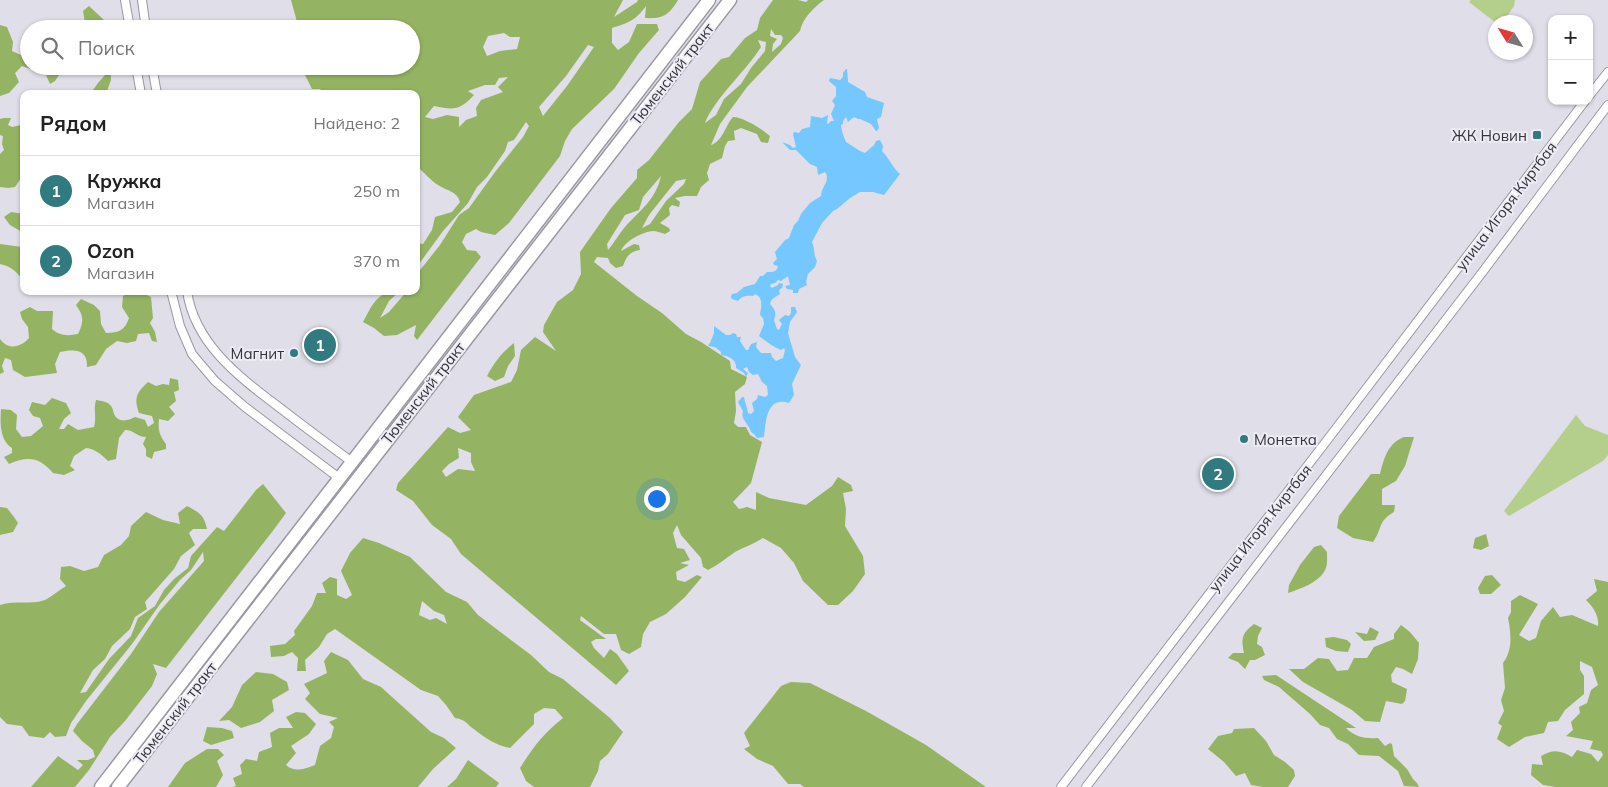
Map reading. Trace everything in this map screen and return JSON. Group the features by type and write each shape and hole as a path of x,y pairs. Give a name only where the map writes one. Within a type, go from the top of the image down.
{"main road":[{"name":"Тюменский тракт","path":"101,787 709,0"},
{"name":"Тюменский тракт","path":"118,787 730,0"}],"street":[{"path":"125,0 128,20"},
{"path":"142,0 145,20"},
{"path":"1593,91 1608,72"},
{"path":"138,75 140,90"},
{"path":"153,75 155,90"},
{"name":"улица Игоря Киртбая","path":"1086,787 1481,274 1608,104"},
{"name":"улица Игоря Киртбая","path":"1061,787 1582,105"},
{"path":"172,295 180,326 192,354 215,380 245,407 340,478"},
{"path":"188,295 195,323 217,354 264,396 352,462"}],"green space":[{"path":"291,0 623,0 614,17 638,0 678,0 668,13 661,17 645,18 646,6 631,21 612,28 612,43 618,50 629,42 637,24 657,24 659,30 639,53 614,89 572,129 565,141 560,156 509,223 495,235 476,229 466,234 462,242 467,250 476,251 481,257 417,340 414,336 416,325 397,335 384,336 363,322 373,304 383,295 396,295 389,301 380,318 389,312 404,295 420,295 420,270 440,245 459,215 469,208 523,137 529,126 526,122 514,140 508,142 505,151 487,177 477,187 468,203 443,231 420,263 420,244 423,244 432,230 435,217 452,212 460,202 454,193 435,183 420,170 420,90 312,89 305,75 420,75 420,20 297,20","holes":["504,33 510,37 520,37 517,49 500,51 487,56 483,47 488,36","588,45 594,47 543,116 539,107 566,76","508,77 498,87 503,92 481,100 476,108 477,116 466,120 459,127 459,117 447,115 433,119 425,117 434,106 460,107 474,95 468,91 485,85 495,85 499,78"]},
{"path":"773,0 798,0 806,2 808,0 824,0 809,14 803,22 800,31 747,87 720,124 711,145 721,137 733,117 747,121 767,133 770,136 768,143 761,142 757,134 741,128 734,131 735,140 728,141 722,158 710,164 707,173 709,180 701,187 697,196 675,198 680,202 679,207 672,205 669,208 670,215 660,223 669,228 670,231 665,234 654,231 649,232 639,235 630,241 621,251 634,244 639,245 640,250 629,255 623,266 616,268 610,263 608,258 597,257 594,262 662,313 686,334 730,361 731,369 747,377 745,384 735,392 736,411 734,423 738,427 746,427 750,435 762,442 751,483 733,502 739,509 747,507 756,510 756,492 769,498 806,505 832,486 838,477 851,485 853,491 843,493 846,509 845,526 863,556 865,574 853,591 838,605 828,605 803,581 794,563 781,548 763,538 735,552 708,570 703,567 701,558 681,535 677,525 673,533 677,548 684,549 690,560 680,563 689,565 676,572 677,580 685,582 697,575 702,577 685,597 666,614 650,622 643,634 641,647 629,654 621,650 616,634 604,634 581,616 580,620 606,639 596,639 591,642 594,648 604,658 610,649 617,654 629,671 616,685 461,554 451,539 432,525 413,501 396,490 398,483 448,427 460,433 471,430 458,417 474,395 511,382 517,370 521,350 535,337 556,351 543,332 544,325 557,302 573,290 581,274 580,252 611,208 637,178 637,170 649,160 679,122 692,109 700,82 721,59 729,57 745,38 757,30 760,18","holes":["771,29 775,35 781,35 783,38 781,44 772,52 773,44 777,39 770,36","758,40 766,42 765,51 741,84 724,99 716,115 705,123 715,104 761,47","661,176 651,198 625,227 608,250 607,244 625,215 639,210 643,197","686,179 684,184 666,201 650,224 642,228 649,215 676,181","458,448 471,453 471,462 475,471 458,469 446,477 442,471 459,458"]},
{"path":"1471,0 1515,0 1514,6 1508,15 1488,15 1488,17 1469,2"},
{"path":"89,6 104,20 84,20 83,11"},
{"path":"0,25 7,27 13,42 12,51 20,55 20,68 15,73 19,82 9,93 0,96"},
{"path":"46,75 59,75 55,81 50,84"},
{"path":"105,75 111,75 107,90 93,90"},
{"path":"11,118 8,125 12,127 20,125 20,180 15,187 0,187 0,154 4,150 2,144 3,136 0,135 0,119"},
{"path":"11,212 20,213 20,231 10,225 4,217"},
{"path":"0,244 20,247 20,277 15,271 0,264"},
{"path":"147,295 151,297 153,318 150,323 155,332 157,342 152,341 149,333 138,334 136,341 127,343 117,341 106,349 96,365 87,367 87,361 83,354 75,351 60,352 55,364 57,373 25,377 13,370 11,360 5,358 2,366 4,372 0,374 0,339 7,345 15,346 22,344 29,338 28,327 22,319 20,312 30,307 37,311 53,311 52,329 64,335 78,334 82,319 81,312 76,305 81,299 94,305 100,311 101,324 106,333 115,332 123,328 129,318 122,307 123,296"},
{"path":"514,343 515,356 508,366 504,377 495,381 487,376 499,358"},
{"path":"170,378 178,380 179,390 174,392 176,401 169,407 175,414 168,421 159,419 160,432 166,444 166,449 154,452 152,459 146,456 146,449 143,444 146,437 125,430 119,438 116,459 108,461 98,452 86,448 74,456 70,466 75,470 64,475 53,473 38,461 28,459 9,464 4,457 12,453 12,448 3,436 1,409 11,410 17,415 16,429 22,437 31,436 43,426 40,418 33,416 29,410 32,402 45,405 52,398 66,403 71,413 64,419 59,429 64,429 68,424 78,430 94,427 96,400 109,404 118,419 126,420 135,417 145,420 148,427 154,423 152,416 139,413 137,396 148,382 156,386 169,385"},
{"path":"1576,415 1585,426 1608,435 1608,455 1603,461 1509,516 1504,511"},
{"path":"1404,437 1414,437 1405,466 1396,481 1382,489 1382,505 1395,505 1394,512 1385,519 1373,542 1353,538 1337,528 1339,516 1371,474 1380,474 1390,447"},
{"path":"263,484 286,513 272,532 166,668 153,664 157,674 152,686 110,737 89,770 75,787 31,787 58,756 78,770 83,765 77,760 88,760 95,757 93,750 73,731 131,654 159,612 204,561 203,552 191,570 160,604 132,644 86,701 71,723 66,736 55,737 50,732 44,738 29,736 22,726 7,724 0,717 0,605 40,601 49,598 66,586 60,579 61,567 70,566 84,571 98,567 104,555 121,545 129,536 131,526 146,512 163,520 180,524 178,513 187,506 201,515 207,529 193,529 189,533 195,545 181,556 174,569 145,602 147,609 135,617 130,629 112,646 105,659 93,670 80,693 86,692 109,659 131,636 138,618 155,606 164,590 188,568 191,556 217,527 224,531 256,490"},
{"path":"0,507 7,508 18,523 13,532 0,535"},
{"path":"1486,534 1489,546 1481,550 1473,548 1475,538"},
{"path":"363,538 410,557 446,592 467,602 478,615 531,655 549,672 563,679 610,718 623,732 608,754 600,761 598,771 590,787 534,787 526,781 520,768 539,741 563,718 555,709 544,708 534,714 534,724 510,748 491,741 464,721 455,718 438,696 421,690 335,629 327,634 319,647 305,660 306,671 297,671 298,658 292,652 284,656 271,657 270,646 285,644 295,635 294,631 312,606 317,593 326,593 322,583 330,577 337,579 337,595 346,599 352,595 341,571 350,553","holes":["422,601 434,611 444,615 447,624 436,618 430,620 419,615"]},
{"path":"1321,545 1327,552 1327,565 1324,572 1313,582 1288,593 1289,585 1300,565 1314,547"},
{"path":"1492,575 1501,585 1491,594 1480,594 1478,588 1485,576"},
{"path":"1594,579 1608,582 1608,787 1556,787 1543,785 1531,775 1532,764 1543,765 1541,756 1545,754 1556,751 1572,757 1577,750 1591,754 1598,762 1603,755 1601,751 1590,749 1593,741 1566,736 1573,730 1571,722 1580,713 1579,707 1587,703 1591,690 1598,685 1592,667 1580,661 1580,670 1584,676 1584,694 1565,710 1558,721 1548,722 1544,733 1525,737 1509,747 1497,739 1502,726 1498,723 1504,711 1501,700 1505,688 1503,663 1510,647 1508,618 1511,612 1511,601 1520,595 1538,604 1519,635 1529,641 1536,638 1541,621 1553,607 1560,617 1572,615 1598,626 1598,618 1586,600 1597,591"},
{"path":"1254,624 1262,628 1257,644 1262,647 1265,655 1255,660 1250,660 1245,669 1238,662 1228,658 1233,653 1244,653 1243,636"},
{"path":"1401,625 1419,643 1418,659 1412,674 1396,667 1391,675 1392,682 1407,689 1405,701 1402,704 1386,701 1380,722 1365,721 1352,710 1303,682 1289,669 1304,669 1318,658 1329,659 1337,671 1348,670 1354,658 1367,658 1374,647 1394,639 1394,634"},
{"path":"1370,627 1379,632 1375,640 1364,641 1355,632 1367,634"},
{"path":"1334,637 1347,640 1351,644 1348,652 1336,651 1326,647 1325,638"},
{"path":"331,652 348,660 363,679 381,687 431,732 444,738 456,748 433,769 418,787 232,787 236,786 233,778 242,774 240,765 246,759 257,761 259,752 272,747 270,733 279,728 293,728 286,717 296,712 305,713 316,724 309,734 291,746 296,753 286,765 296,770 315,765 320,746 331,738 334,727 329,722 338,718 320,714 305,699 310,693 304,684 327,673 324,661"},
{"path":"256,672 273,674 287,682 289,690 272,700 274,711 260,722 241,728 229,720 219,721 232,707 242,685"},
{"path":"1276,675 1356,728 1346,728 1353,734 1365,738 1378,738 1385,746 1390,743 1392,744 1394,756 1407,769 1419,787 1404,786 1398,771 1379,756 1359,755 1348,744 1337,739 1329,728 1320,725 1279,687 1264,680 1262,676"},
{"path":"791,682 810,683 866,711 926,745 986,787 804,787 800,784 788,784 773,766 757,759 744,749 750,746 744,733 781,686"},
{"path":"207,727 232,731 234,738 211,745 203,741"},
{"path":"1254,728 1266,741 1274,755 1294,770 1295,776 1288,787 1251,785 1245,773 1236,776 1224,762 1208,749 1218,736 1232,733 1234,729"},
{"path":"207,749 218,749 224,755 217,761 223,775 216,787 168,787 185,763"},
{"path":"468,760 499,783 496,787 447,787 456,779"}],"water":[{"path":"846,69 848,82 865,92 867,97 884,103 881,117 877,119 879,128 877,131 871,124 860,119 854,117 848,122 846,117 841,125 846,142 865,153 876,141 880,140 883,146 882,151 900,174 884,195 873,192 860,192 833,211 822,223 812,242 817,261 815,267 808,274 807,285 799,289 798,293 793,293 793,290 787,289 785,286 790,285 788,276 781,281 778,280 771,284 772,288 779,283 783,284 779,290 780,294 770,304 775,311 774,320 777,329 779,330 782,324 779,320 785,315 789,316 791,313 791,307 795,307 797,312 790,322 788,333 795,357 801,365 792,384 794,395 789,403 776,403 772,407 767,418 764,437 757,438 751,432 744,419 743,411 738,402 744,397 748,413 751,414 754,411 752,403 757,399 758,395 765,397 768,395 767,386 762,382 758,374 753,375 747,367 743,369 748,373 746,377 744,373 736,368 732,358 721,355 721,352 715,347 708,346 714,333 714,326 726,335 733,333 737,337 741,337 740,341 746,350 748,350 751,344 757,342 756,347 761,353 771,353 776,361 783,358 784,348 778,349 759,336 764,324 763,318 760,315 760,298 755,294 742,297 738,301 731,297 732,294 737,293 744,287 755,284 760,276 767,272 776,271 778,266 773,263 777,259 775,252 789,238 794,225 810,203 821,196 827,178 825,172 818,175 817,167 810,164 796,150 790,150 782,142 793,148 796,147 793,134 810,127 811,116 822,118 828,115 828,124 834,121 831,114 835,105 832,101 836,96 836,87 829,81 830,78 840,80"}],"place":[{"name":"ЖК Новин","path":"1537,135"},
{"name":"Кружка","path":"320,345"},
{"name":"Магнит","path":"294,353"},
{"name":"Монетка","path":"1244,439"},
{"name":"Ozon","path":"1218,474"}]}
